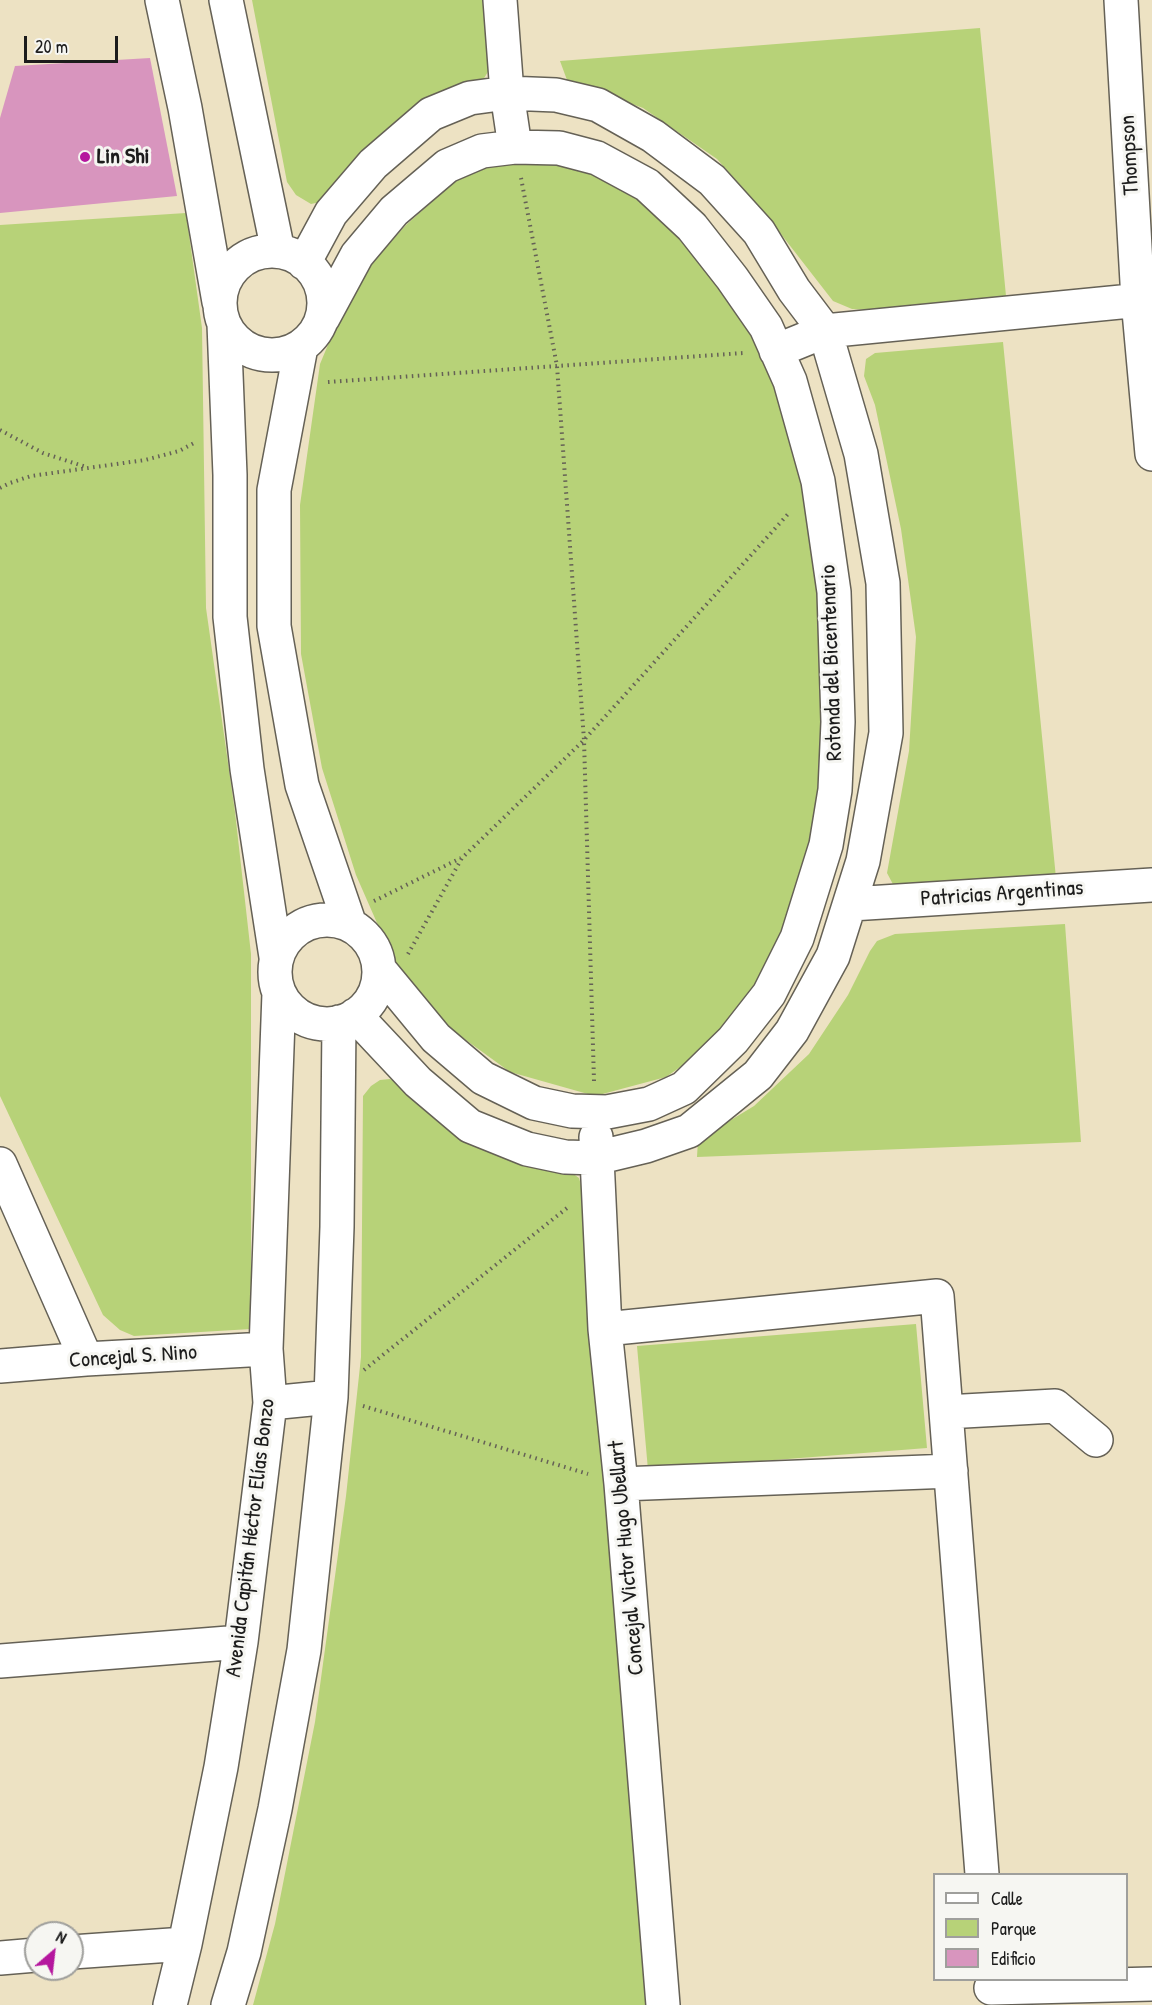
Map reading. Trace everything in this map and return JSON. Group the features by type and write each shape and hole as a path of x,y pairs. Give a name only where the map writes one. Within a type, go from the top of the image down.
{"street":[{"path":"162,0 185,108 222,316 234,339 249,350 266,355 285,354 302,347 314,334 323,318 325,301 320,283 310,268 291,257 260,253 243,260 230,273 222,289 222,316 230,475 230,617 247,769 276,957 274,975 279,993 289,1008 303,1018 321,1023 347,1019 369,1003 385,976 374,951 364,936 348,920 302,785 274,626 274,490 302,347"},
{"path":"226,0 291,257"},
{"path":"500,0 507,93 515,147"},
{"name":"Thompson","path":"1121,0 1145,299 1152,454"},
{"name":"Rotonda del Bicentenario","path":"291,257 373,164 431,114 470,98 507,93 555,95 598,105 653,136 712,180 759,232 794,290 825,331 861,454 883,583 886,733 863,861 833,956 792,1031 758,1076 689,1131 646,1146 597,1171 565,1157 527,1149 470,1126 347,1019"},
{"name":"Rotonda del Bicentenario","path":"323,318 357,255 394,211 447,166 482,151 515,147 559,148 597,158 647,185 692,227 732,278 766,327 790,381 818,481 834,592 838,722 835,790 826,845 797,938 769,994 734,1040 684,1088 649,1104 607,1112 572,1111 534,1103 483,1078 436,1038 385,976"},
{"path":"777,351 825,331 1145,299"},
{"name":"Patricias Argentinas","path":"851,904 1152,885"},
{"path":"276,957 285,941 297,928 314,921 348,920"},
{"name":"Avenida Capitán Héctor Elías Bonzo","path":"170,2005 185,1944 221,1767 241,1642 270,1403 266,1349 279,993"},
{"path":"228,2005 249,1930 275,1809 304,1650 331,1397 347,1019"},
{"name":"Concejal Victor Hugo Ubellart","path":"595,1111 605,1329 621,1484 663,2005"},
{"path":"0,1164 86,1359"},
{"path":"605,1329 937,1296 982,1873"},
{"name":"Concejal S. Nino","path":"0,1366 266,1349"},
{"path":"270,1403 331,1397"},
{"path":"946,1412 1054,1406 1096,1440"},
{"path":"621,1484 951,1471"},
{"path":"0,1661 241,1642"},
{"path":"84,1951 185,1944"},
{"path":"0,1958 24,1956"},
{"path":"991,1991 1152,1984"}],"path":[{"path":"515,147 557,366 584,740 595,1111"},
{"path":"294,384 777,351"},
{"path":"0,488 31,476 145,460 179,452 228,417"},
{"path":"0,430 43,453 87,468"},
{"path":"385,976 462,858 584,740 818,481"},
{"path":"348,920 462,858"},
{"path":"331,1397 597,1171"},
{"path":"331,1397 621,1484"}],"green space":[{"path":"252,0 487,0 489,70 483,80 320,202 311,204 296,195 287,182"},
{"path":"980,28 1006,296 870,310 852,309 833,301 763,211 717,159 643,108 567,80 560,61"},
{"path":"512,161 561,166 614,178 664,218 704,261 760,347 788,423 806,490 827,674 821,810 795,907 759,983 712,1045 666,1077 595,1096 510,1072 448,1027 395,964 356,875 322,768 301,654 300,505 320,364 335,328 370,265 406,225 456,180 486,167"},
{"path":"186,213 202,328 206,608 235,812 251,954 251,1329 134,1336 120,1330 103,1315 0,1096 0,225"},
{"path":"1003,342 1056,878 895,888 887,873 909,751 916,637 901,529 875,405 864,376 866,359 875,353"},
{"path":"1065,924 1081,1142 697,1157 698,1140 754,1106 809,1054 848,995 877,941 895,934"},
{"path":"390,1079 572,1173 579,1178 581,1185 597,1334 651,2005 253,2005 275,1924 315,1722 346,1496 361,1357 363,1096 380,1080"},
{"path":"916,1324 927,1448 648,1470 637,1346"}],"building":[{"name":"Lin Shi","path":"150,58 177,196 0,213 0,118 15,66"}],"place":[{"name":"Lin Shi","path":"85,157"}]}
